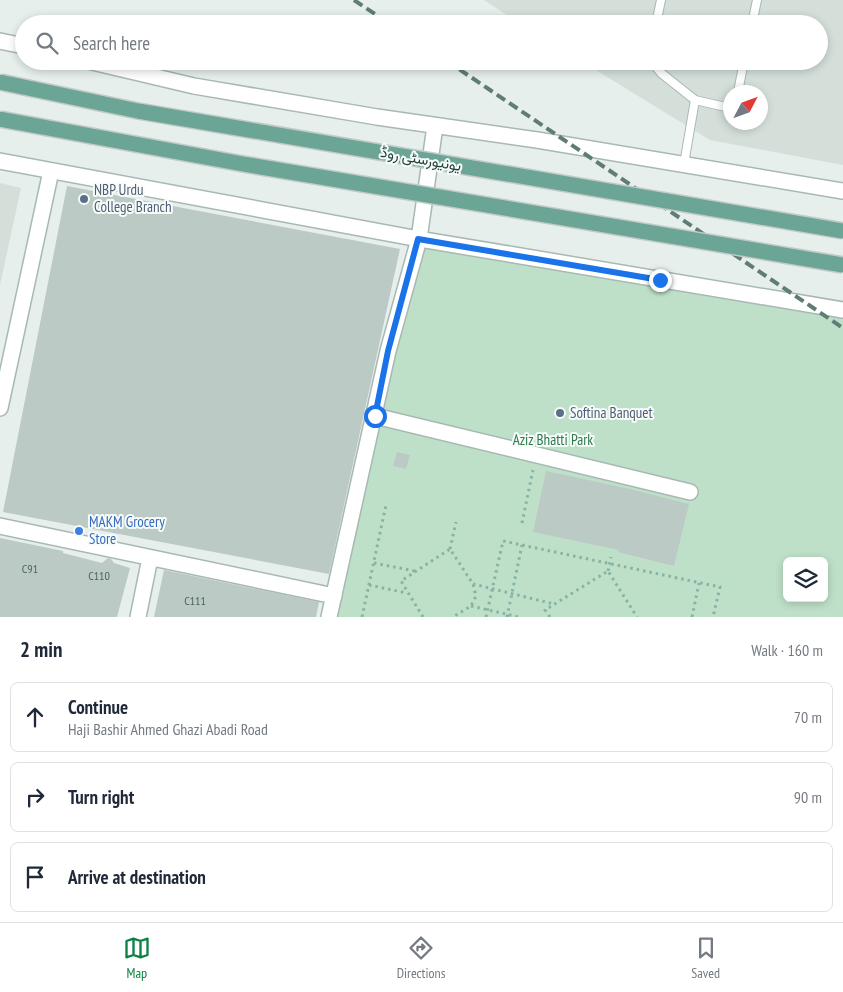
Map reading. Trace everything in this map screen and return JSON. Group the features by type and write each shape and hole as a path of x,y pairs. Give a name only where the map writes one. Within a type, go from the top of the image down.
{"main road":[{"name":"یونیورسٹی روڈ","path":"0,82 148,113 843,231"},
{"path":"0,119 243,164 843,265"}],"street":[{"path":"0,41 15,44"},
{"path":"126,70 194,86 843,191"},
{"path":"329,617 388,351 418,239 435,126"},
{"path":"0,161 418,239 843,310"},
{"path":"0,408 51,172"},
{"path":"375,416 690,492"},
{"path":"0,526 334,596"},
{"path":"138,617 150,558"}],"lane":[{"path":"658,15 661,0"},
{"path":"754,15 756,0"},
{"path":"658,70 695,100 723,106"},
{"path":"739,85 742,70"},
{"path":"684,164 695,100"}],"path":[{"path":"522,523 536,455"},
{"path":"362,617 386,505"},
{"path":"422,617 401,581 450,549 456,522"},
{"path":"486,617 503,542 720,587 713,617"},
{"path":"507,616 522,546"},
{"path":"450,549 472,584 476,596 471,606 453,617"},
{"path":"550,617 545,610 608,571 611,557"},
{"path":"374,563 416,571"},
{"path":"608,571 637,617"},
{"path":"692,617 699,582"},
{"path":"472,584 555,604"},
{"path":"369,585 408,593"},
{"path":"471,606 507,616 519,617"}],"shaded area":[{"path":"484,0 843,0 843,165 710,140 596,70 828,70 828,15 506,15"},
{"path":"0,183 21,188 0,285"}],"green space":[{"name":"Aziz Bhatti Park","path":"416,239 843,309 843,617 332,617"}],"building":[{"path":"67,186 400,249 329,574 3,512"},
{"path":"397,452 410,455 406,469 393,466"},
{"path":"546,471 689,504 674,566 618,552 619,550 533,532"},
{"path":"0,538 63,551 63,553 102,563 108,558 114,563 130,568 117,617 0,617"},
{"path":"164,570 319,602 316,617 154,617"}],"railway":[{"path":"354,0 376,15"},
{"path":"460,70 843,328"}],"place":[{"name":"NBP Urdu College Branch","path":"84,199"},
{"name":"Softina Banquet","path":"560,413"},
{"name":"MAKM Grocery Store","path":"79,531"}],"route":[{"path":"375,416 388,351 418,239 660,280"}]}
